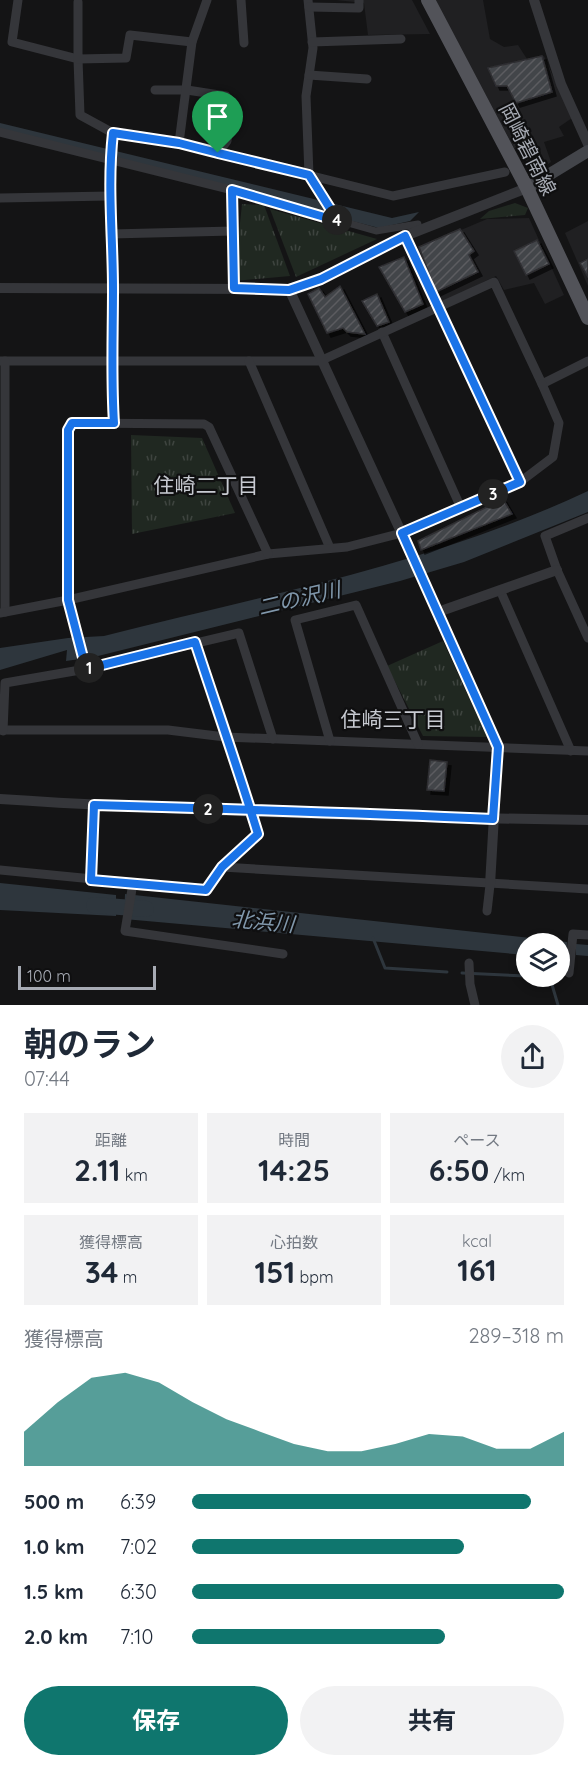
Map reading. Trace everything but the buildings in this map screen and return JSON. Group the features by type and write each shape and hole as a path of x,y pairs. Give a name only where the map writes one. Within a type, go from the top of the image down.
{"main road":[{"name":"岡崎碧南線","path":"428,0 527,188 588,318"},
{"path":"527,188 588,150"}],"street":[{"path":"18,0 12,42 78,59 126,58 130,35 192,42"},
{"path":"179,143 192,42 207,0"},
{"path":"241,0 244,43"},
{"path":"337,218 309,175 306,96 312,42 308,3 359,8 359,0"},
{"path":"534,0 561,84 588,144"},
{"path":"78,2 80,115 113,133 179,143 393,196 505,172"},
{"path":"312,42 400,39"},
{"path":"309,75 367,79"},
{"path":"155,90 187,90 226,96"},
{"path":"218,153 227,141 229,126"},
{"path":"0,132 232,190 337,218 376,231 418,224"},
{"path":"113,133 110,196 113,289 111,360 114,423"},
{"path":"0,288 289,290 321,279 405,236 527,188"},
{"path":"232,190 234,288"},
{"path":"0,198 110,196"},
{"path":"111,234 233,231"},
{"path":"405,236 520,482"},
{"path":"494,282 542,384 559,423 552,457 520,482 402,533 347,547 268,554 68,600 2,612 2,361 320,361 438,307 494,282"},
{"path":"289,290 498,747 487,911"},
{"path":"382,332 460,508"},
{"path":"249,361 330,548"},
{"path":"542,384 588,361"},
{"path":"84,664 68,600 68,430 72,423 204,424 209,427 268,554"},
{"path":"588,518 545,536 557,570 588,638"},
{"path":"438,612 557,570"},
{"path":"500,590 571,751"},
{"path":"330,741 295,620 357,605 418,744"},
{"path":"273,739 239,633 84,664 5,683 2,730 168,730 225,737 273,739 498,747 571,751 588,751"},
{"path":"0,870 132,885 206,890 222,867 258,834 195,642"},
{"path":"0,799 94,805 493,819 588,820"},
{"path":"91,880 94,805"},
{"path":"222,867 490,885 588,889"},
{"path":"132,885 125,931 283,954"},
{"path":"570,963 573,934 588,935"},
{"path":"470,963 470,984 475,1005"}],"shaded area":[{"path":"336,0 412,0 430,34 368,35 364,3"},
{"path":"435,0 483,0 490,39 504,47 518,45 527,59 544,56 572,118 559,127 564,136 544,142 551,162 537,172 514,148"},
{"path":"529,218 564,295 545,304 534,283 504,290 496,276 438,304 416,249 487,219"},
{"path":"588,221 588,286 565,233"}],"green space":[{"path":"515,203 528,208 525,215 480,219 489,211"},
{"path":"242,204 264,205 290,276 234,281"},
{"path":"270,209 377,239 296,277"},
{"path":"131,435 202,438 235,513 132,534"},
{"path":"443,641 487,737 423,736 387,666"}],"water":[{"path":"0,123 392,218 419,212 410,221 379,228 0,130"},
{"name":"二の沢川","path":"588,491 588,512 464,562 400,581 94,657 66,661 67,650 0,670 0,648 68,638 104,636 350,575 471,538"},
{"path":"0,883 116,895 116,916 0,910"},
{"name":"北浜川","path":"125,894 516,936 516,954 124,919"},
{"path":"576,944 588,945 588,956 576,955"}],"waterway":[{"name":"北浜川","path":"94,905 146,909"},
{"path":"373,938 385,968 447,972"},
{"path":"462,973 516,976"},
{"path":"553,987 558,1005"}],"district":[{"name":"住崎二丁目","path":"206,485"},
{"name":"住崎三丁目","path":"393,719"}],"route":[{"path":"218,153 179,143 113,133 110,196 113,289 111,360 114,423 72,423 68,430 68,600 86,669 195,642 225,737 250,810 258,834 222,867 206,890 91,880 94,805 250,810 395,816 453,817 493,819 498,747 402,533 520,482 508,461 405,236 321,279 289,290 234,288 232,190 338,221 309,175 218,153"}]}
